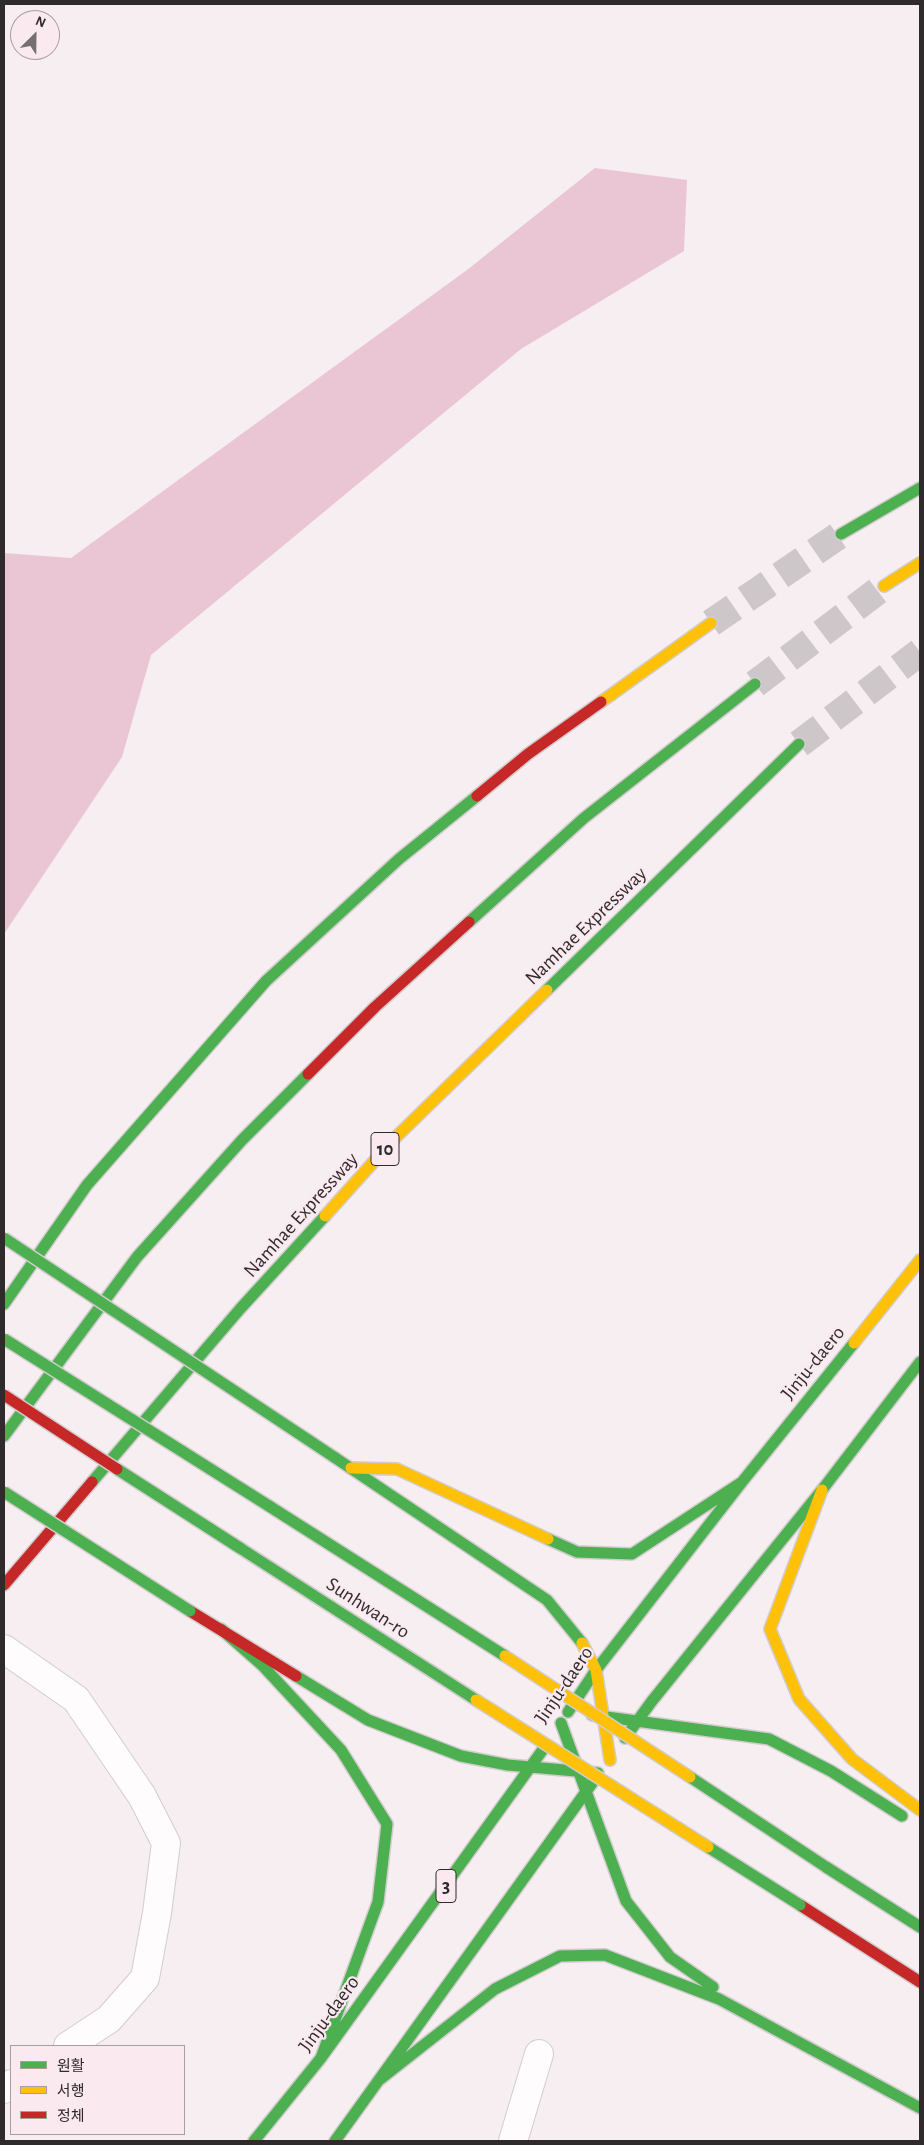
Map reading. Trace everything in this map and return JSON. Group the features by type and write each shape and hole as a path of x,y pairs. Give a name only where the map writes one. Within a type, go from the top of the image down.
{"main road":[{"path":"841,534 920,488"},
{"path":"884,586 920,563"},
{"path":"4,1304 87,1185 266,981 399,859 520,760 711,623"},
{"path":"4,1436 137,1257 242,1140 375,1007 584,818 755,684"},
{"name":"Namhae Expressway","path":"4,1585 240,1309 396,1137 799,744"},
{"path":"4,1238 334,1456 547,1600 580,1639 596,1670 610,1760"},
{"name":"Jinju-daero","path":"254,2141 320,2058 531,1767 596,1670 742,1482 920,1260"},
{"name":"Sunhwan-ro","path":"4,1338 505,1656 920,1927"},
{"path":"335,2141 637,1722 822,1490 920,1362"},
{"name":"Sunhwan-ro","path":"4,1396 476,1700 920,1982"},
{"path":"351,1468 397,1469 510,1523 577,1552 632,1554 742,1482"},
{"path":"822,1490 770,1629 799,1699 852,1758 920,1810"},
{"path":"4,1492 190,1611 368,1720 461,1756 531,1767 600,1773"},
{"path":"220,1629 262,1665 341,1750 387,1824 378,1902 320,2058"},
{"path":"568,1712 769,1739 831,1771 912,1822"},
{"path":"561,1723 626,1901 670,1957 777,2031"},
{"path":"378,2080 495,1989 560,1956 604,1955 719,1999 920,2108"}],"street":[{"path":"4,1649 76,1699 142,1796 166,1843 157,1913 145,1978 109,2018 69,2045"},
{"path":"513,2141 539,2054"}],"shaded area":[{"path":"595,168 687,180 684,251 521,349 151,655 122,757 4,934 4,553 71,558 467,270"}],"tunnel":[{"path":"711,623 841,534"},
{"path":"755,684 884,586"},
{"path":"799,744 920,652"}],"traffic: fast":[{"path":"841,534 920,488"},
{"path":"469,922 584,818 755,684"},
{"path":"547,990 799,744"},
{"path":"4,1304 87,1185 266,981 399,859 477,796"},
{"path":"4,1436 137,1257 242,1140 308,1074"},
{"path":"92,1482 240,1309 325,1216"},
{"path":"4,1238 334,1457"},
{"path":"4,1339 269,1506"},
{"path":"568,1712 596,1670 742,1482 854,1343"},
{"path":"625,1738 652,1701 822,1490 920,1362"},
{"path":"334,1457 547,1600 582,1643"},
{"path":"117,1469 240,1548"},
{"path":"548,1539 577,1552 632,1554 742,1482"},
{"path":"4,1492 190,1611"},
{"path":"269,1506 505,1656"},
{"path":"240,1548 476,1700"},
{"path":"221,1629 262,1665 341,1750 387,1824 378,1902 321,2058"},
{"path":"296,1676 368,1720 461,1756 508,1765 598,1773"},
{"path":"592,1715 769,1739 831,1771 902,1816"},
{"path":"561,1723 626,1901 670,1957 713,1987"},
{"path":"254,2141 321,2058 544,1748"},
{"path":"335,2141 598,1775"},
{"path":"690,1777 826,1867"},
{"path":"708,1847 800,1905"},
{"path":"826,1867 920,1927"},
{"path":"378,2081 495,1989 560,1956 605,1955 719,1999 920,2108"}],"traffic: slow":[{"path":"884,586 920,563"},
{"path":"601,702 711,623"},
{"path":"325,1216 396,1137 547,990"},
{"path":"854,1343 920,1260"},
{"path":"351,1468 397,1469 548,1539"},
{"path":"822,1490 770,1629 799,1699 852,1759 920,1810"},
{"path":"582,1643 596,1670 610,1760"},
{"path":"505,1656 690,1777"},
{"path":"476,1700 708,1847"}],"traffic: jam":[{"path":"477,796 528,754 601,702"},
{"path":"308,1074 375,1007 469,922"},
{"path":"4,1395 117,1469"},
{"path":"4,1585 92,1482"},
{"path":"190,1611 296,1676"},
{"path":"800,1905 920,1982"}]}
